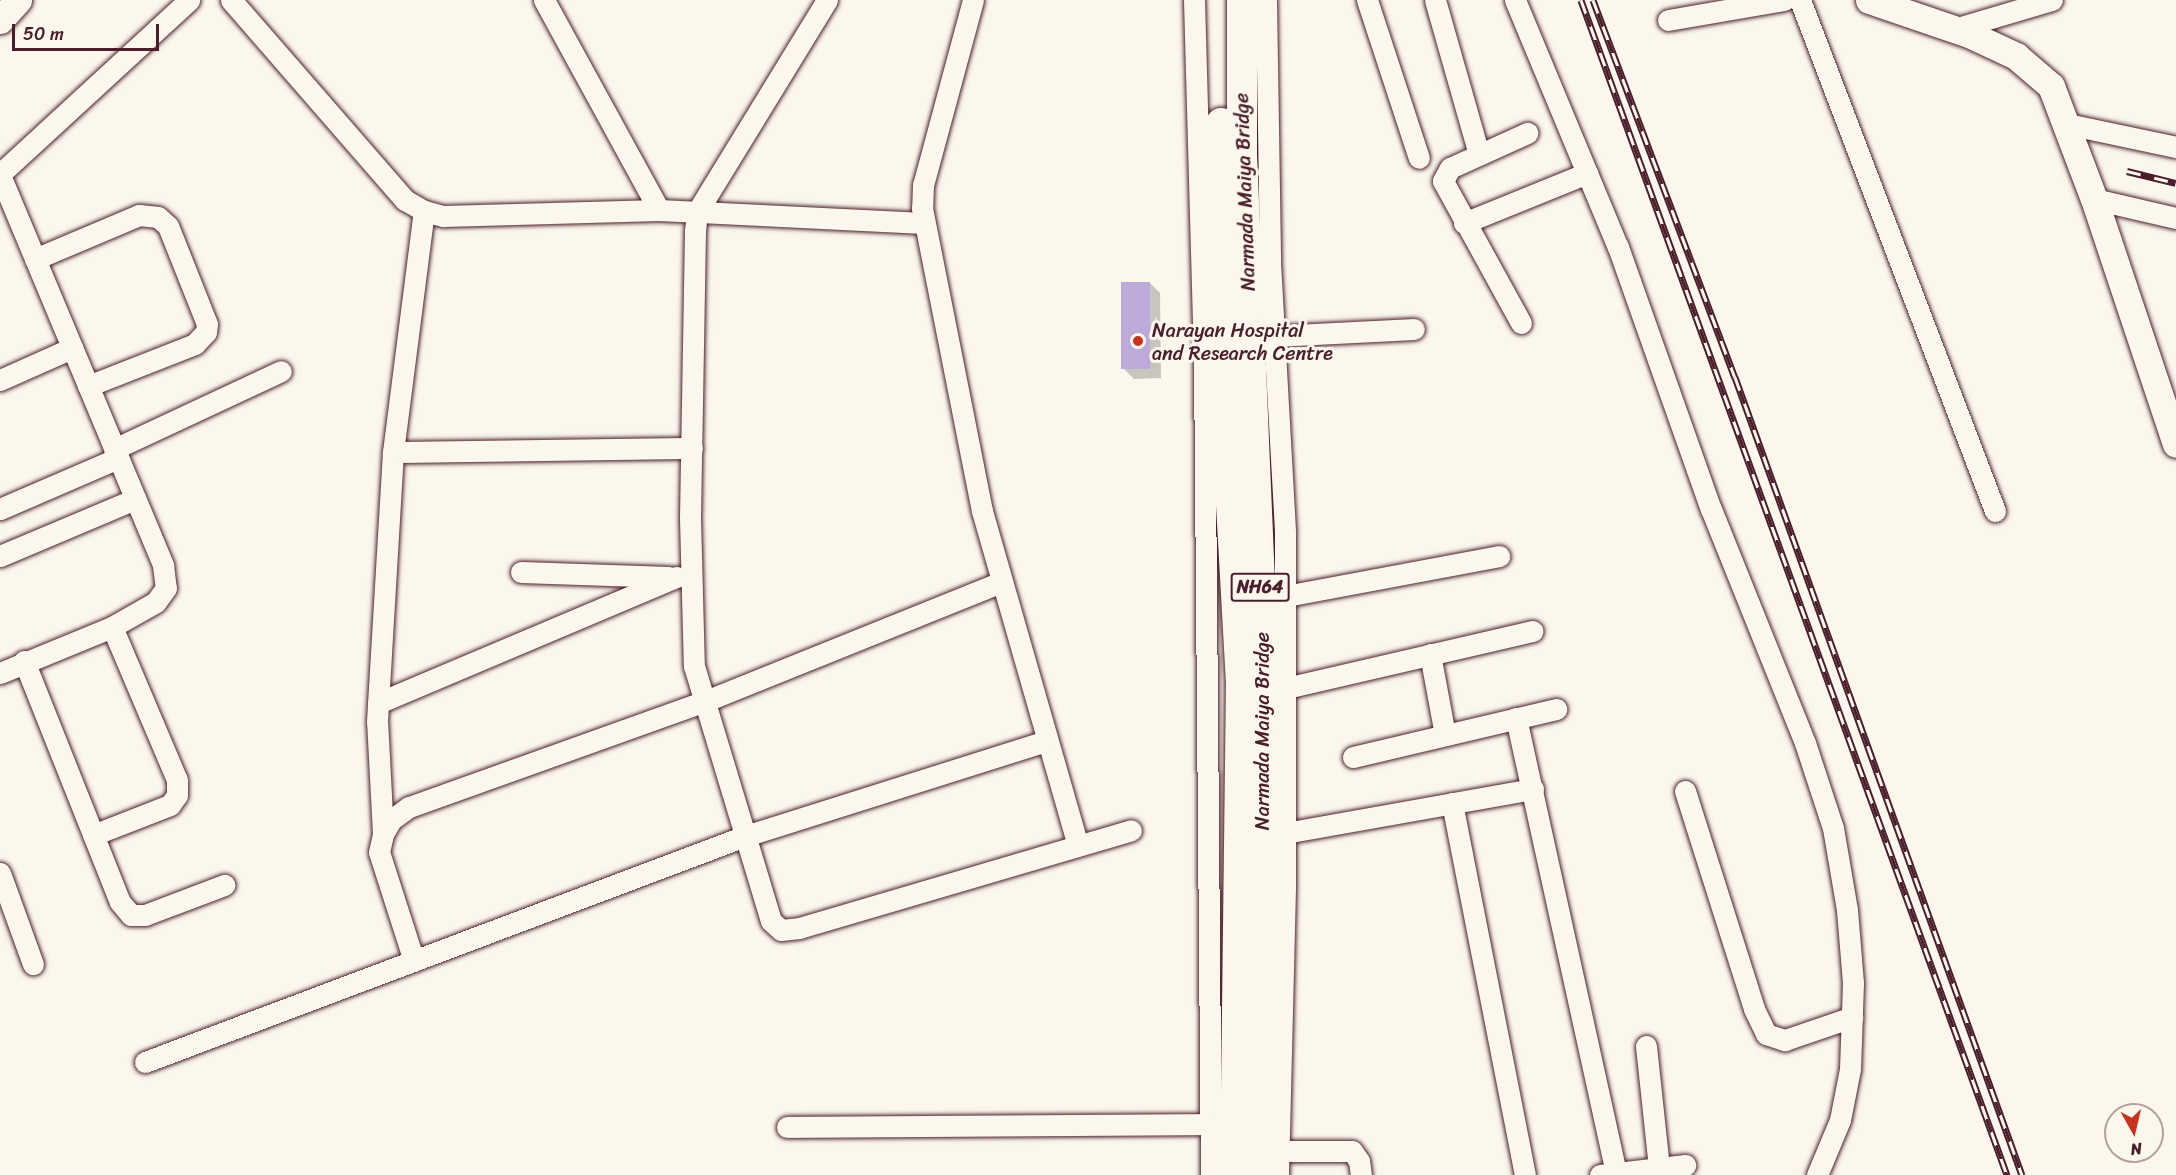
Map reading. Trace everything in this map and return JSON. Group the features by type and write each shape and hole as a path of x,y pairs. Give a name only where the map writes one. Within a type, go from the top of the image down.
{"highway":[{"name":"NH64","path":"1221,0 1221,326 1241,682 1235,1175"},
{"name":"Narmada Maiya Bridge","path":"1242,0 1242,155 1266,724 1255,1175"}],"main road":[{"path":"0,20 18,0"},
{"path":"1869,0 1954,29 2016,56 2051,86 2094,199 2176,444"}],"street":[{"path":"0,673 24,661 112,627 156,602 166,588 163,565 0,174 189,0"},
{"path":"231,0 405,200 424,211 443,216 659,210 924,223"},
{"path":"544,0 659,210"},
{"path":"827,0 697,212 692,448 683,577 694,666 703,702 771,921 781,930 799,928 1131,830"},
{"path":"973,0 923,185 924,223 982,511 1046,741 1078,846"},
{"path":"1194,0 1204,360 1211,1175"},
{"name":"NH64","path":"1266,0 1275,336 1286,596 1285,833 1278,1175"},
{"path":"1366,0 1419,158"},
{"path":"1435,0 1479,154"},
{"path":"1515,0 1618,247 1711,509 1805,743 1833,828 1847,909 1852,1017 1850,1069 1840,1120 1817,1175"},
{"path":"1668,20 1784,0"},
{"path":"1800,0 1995,511"},
{"path":"1954,29 2052,0"},
{"path":"2067,124 2176,147"},
{"path":"1521,323 1443,182 1450,168 1527,133"},
{"path":"1464,223 1587,173"},
{"path":"2094,199 2176,218"},
{"path":"383,834 377,775 378,703 393,452 424,211"},
{"path":"35,259 139,215 158,217 168,226 207,324 206,332 195,344 88,386"},
{"path":"1275,336 1414,329"},
{"path":"0,380 72,348"},
{"path":"0,509 281,371"},
{"path":"393,452 692,448"},
{"path":"0,556 135,499"},
{"path":"1286,596 1499,556"},
{"path":"521,572 683,577"},
{"path":"378,703 683,577"},
{"path":"414,961 379,852 383,834 391,820 409,807 703,702 1001,582"},
{"path":"93,835 170,805 177,795 177,780 112,627"},
{"path":"1286,688 1533,631"},
{"path":"1430,654 1445,735"},
{"path":"24,661 120,902 131,915 145,915 224,885"},
{"path":"1353,757 1556,709"},
{"path":"1516,718 1533,789 1608,1174 1685,1165"},
{"path":"144,1062 745,836 1046,741"},
{"path":"1285,833 1533,789"},
{"path":"1685,791 1754,1009 1766,1034 1785,1040 1852,1017"},
{"path":"1452,803 1526,1175"},
{"path":"0,873 33,964"},
{"path":"1646,1046 1659,1168"},
{"path":"787,1127 1212,1124"},
{"path":"1279,1151 1352,1151 1361,1175"}],"building":[{"path":"1121,282 1150,282 1150,369 1121,369"}],"railway":[{"path":"1581,0 2007,1175"},
{"path":"1593,0 1735,377 2022,1175"},
{"path":"2127,171 2176,183"}],"place":[{"name":"Narayan Hospital and Research Centre","path":"1138,341"}]}
